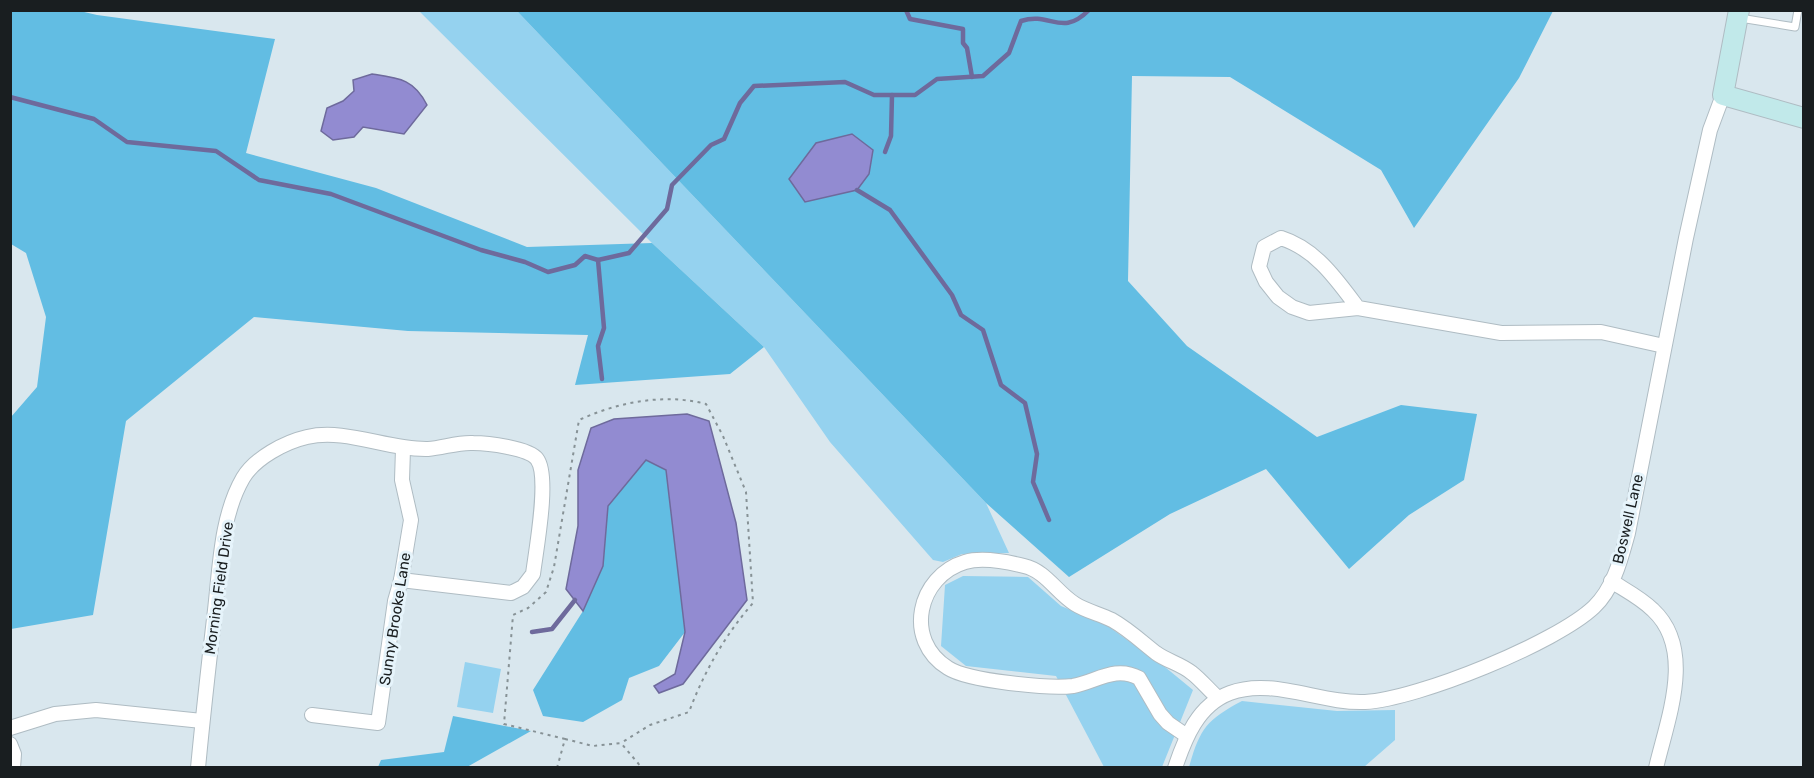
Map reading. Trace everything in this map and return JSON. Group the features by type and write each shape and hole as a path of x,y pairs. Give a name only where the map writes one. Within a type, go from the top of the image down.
{"main road":[{"path":"1739,14 1723,95 1803,118"}],"street":[{"name":"Boswell Lane","path":"1175,768 1187,735 1200,716 1218,699 1232,692 1254,689 1365,702 1401,696 1464,675 1550,638 1596,606 1611,581 1628,533 1664,346 1710,130 1723,95"},
{"path":"1358,308 1328,269 1306,250 1281,238 1264,247 1259,267 1266,282 1278,297 1292,307 1309,312 1358,308 1501,333 1601,332 1664,346"},
{"name":"Morning Field Drive","path":"198,768 222,549 230,507 244,476 266,456 287,443 309,436 339,436 403,449 471,443 525,450 537,457 544,472 533,574 522,587 511,593 401,580"},
{"name":"Sunny Brooke Lane","path":"312,715 378,723 395,601 401,580 411,520 402,480 403,449"},
{"path":"1187,735 1168,723 1138,678 1132,674 1117,673 1098,676 1076,686 1059,687 986,679 948,668 935,657 922,633 922,605 929,589 939,576 968,561 1014,565 1039,571 1075,604 1113,621 1158,654 1191,672 1218,699"},
{"path":"1611,581 1654,610 1669,634 1674,648 1676,666 1674,687 1656,768"},
{"path":"10,728 55,714 96,710 202,721"},
{"path":"10,744 14,754 13,768"}],"lane":[{"path":"1739,14 1795,27 1798,10"}],"path":[{"path":"682,397 706,404 746,492 753,603 720,647 700,682 689,712 650,725 621,743 593,746 565,739 504,724 513,615 528,608 546,592 554,567 579,420 608,407 682,397"},
{"path":"557,768 565,739"},
{"path":"621,743 642,768"}],"shaded area":[{"path":"11,10 80,11 275,39 246,153 376,188 527,247 652,243 764,347 730,374 575,385 588,335 408,331 254,317 126,421 93,615 11,629 11,417 37,387 46,317 26,253 11,244"},
{"path":"419,11 517,11 986,503 1009,553 962,554 943,562 933,560 830,442 764,347 652,243"},
{"path":"517,11 1553,11 1519,78 1414,228 1381,170 1230,77 1132,76 1128,281 1187,346 1317,437 1401,405 1477,414 1464,480 1409,515 1349,569 1266,469 1170,514 1069,577 986,503"},
{"path":"372,74 405,81 417,90 427,105 404,134 363,127 354,137 333,140 321,131 327,108 343,101 354,91 353,80"},
{"path":"852,134 873,150 869,174 857,190 805,202 789,179 816,143"},
{"path":"687,414 709,421 736,523 747,600 683,684 659,693 654,686 675,674 685,632 666,470 646,460 608,506 603,566 583,611 566,589 578,526 578,470 591,428 614,419"},
{"path":"646,460 666,470 685,632 659,666 629,678 622,700 583,722 543,716 533,690 583,611 603,566 608,506"},
{"path":"963,576 1028,577 1061,606 1105,624 1193,690 1162,767 1104,767 1056,676 966,666 941,646 945,585"},
{"path":"465,662 501,669 493,713 457,707"},
{"path":"1242,701 1337,711 1395,710 1395,740 1364,767 1189,767 1197,743 1206,727 1220,714"},
{"path":"453,716 531,731 467,767 378,767 381,760 444,752"}],"waterway":[{"path":"906,10 910,19 963,29 963,43 967,48 972,77"},
{"path":"10,97 94,119 127,142 216,151 259,180 331,194 481,250 525,262 548,272 575,265 585,256 598,260 629,253 667,209 672,185 711,145 724,139 740,103 754,86 845,82 874,95 915,95 937,79 983,76 1009,53 1021,21 1040,19 1071,22 1089,10"},
{"path":"885,152 891,136 892,95"},
{"path":"857,190 890,210 952,295 961,315 983,330 1001,385 1025,403 1037,454 1033,482 1049,520"},
{"path":"598,260 604,328 598,346 602,379"},
{"path":"532,632 552,629 575,600"}]}
